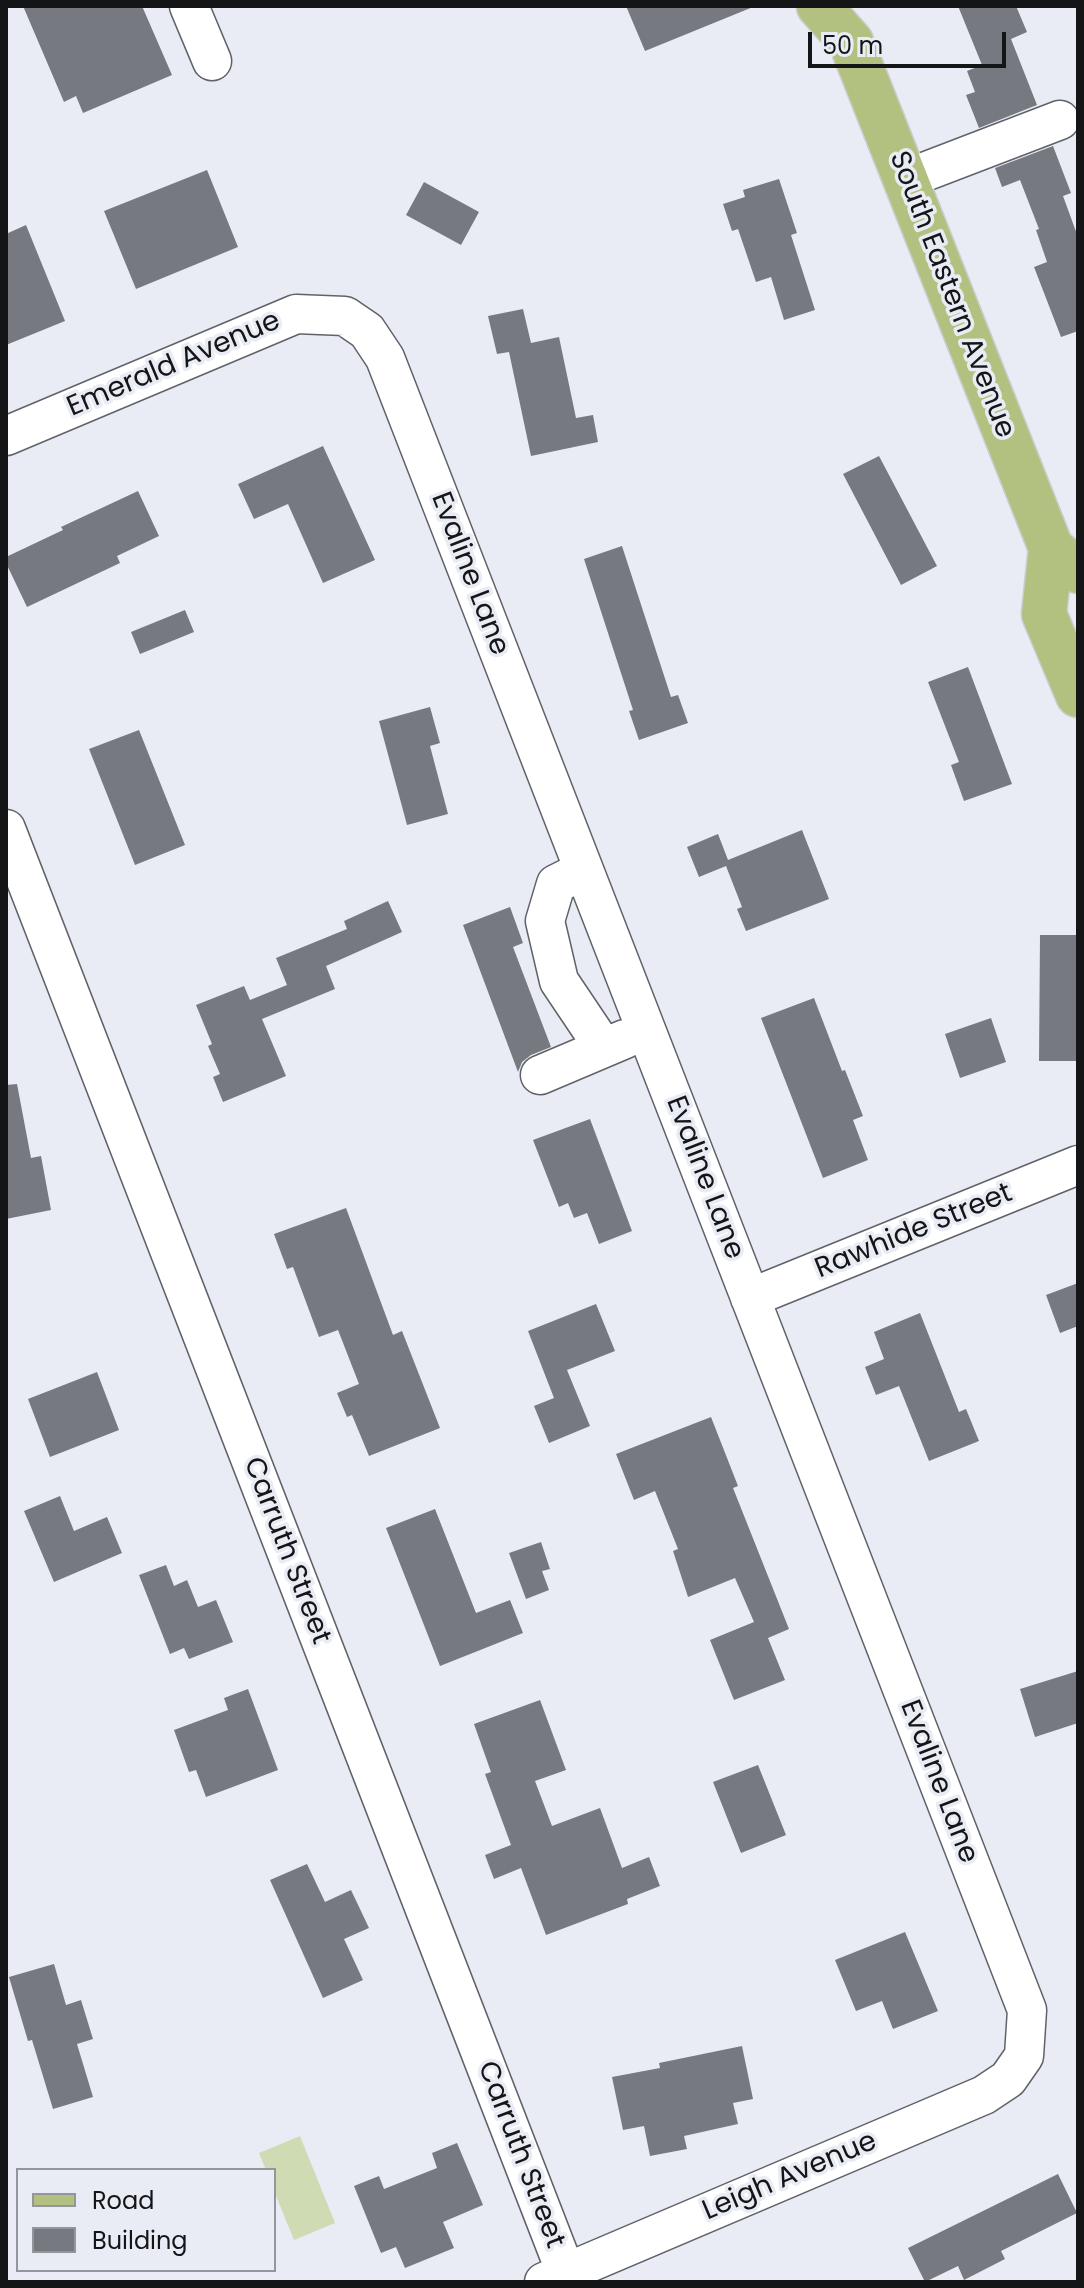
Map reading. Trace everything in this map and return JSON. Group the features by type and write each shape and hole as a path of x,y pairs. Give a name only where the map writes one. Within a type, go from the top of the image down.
{"main road":[{"name":"South Eastern Avenue","path":"819,6 850,24 906,179 1064,560 1044,614 1078,695"}],"street":[{"path":"189,6 212,61"},
{"path":"906,179 1060,120"},
{"name":"Emerald Avenue","path":"6,436 296,314 345,316"},
{"name":"Evaline Lane","path":"345,316 367,331 385,358 1027,2010 1024,2056"},
{"name":"Carruth Street","path":"6,829 555,2277"},
{"path":"584,870 556,884 545,921 559,981 604,1048"},
{"path":"540,1075 646,1031"},
{"name":"Rawhide Street","path":"750,1298 1078,1165"},
{"name":"Leigh Avenue","path":"555,2277 984,2095 1008,2079 1024,2056"}],"green space":[{"path":"300,2136 335,2223 294,2240 276,2196 276,2168 265,2168 259,2153"}],"building":[{"path":"23,6 142,6 172,75 83,113 76,96 64,102"},
{"path":"626,6 753,6 753,7 645,51"},
{"path":"958,6 1016,6 1027,32 1011,39 1037,105 979,128 966,95 975,92 967,71 982,65"},
{"path":"1053,146 1071,193 1063,196 1078,237 1078,331 1061,337 1034,267 1047,262 1036,230 1039,229 1020,180 1002,187 995,168"},
{"path":"207,170 238,247 136,289 104,211"},
{"path":"779,179 797,233 791,235 815,310 784,320 771,277 756,282 738,229 732,231 723,204 745,197 743,190"},
{"path":"424,182 479,212 461,245 406,215"},
{"path":"26,225 65,321 6,345 6,234"},
{"path":"523,309 531,343 559,337 576,418 593,415 598,442 531,456 509,352 497,354 488,316"},
{"path":"323,446 375,560 323,583 288,504 254,519 238,484"},
{"path":"879,456 937,566 901,585 843,474"},
{"path":"138,491 159,536 117,556 120,563 27,607 6,557"},
{"path":"622,546 671,697 678,695 688,723 639,740 629,711 633,710 584,559"},
{"path":"185,610 194,632 140,654 131,632"},
{"path":"968,667 1012,784 964,801 951,765 959,762 928,682"},
{"path":"430,707 440,743 430,746 448,814 407,825 379,721"},
{"path":"139,730 185,845 135,865 89,749"},
{"path":"802,830 829,899 746,931 737,909 742,907 726,866 699,877 687,847 718,834 728,860"},
{"path":"388,901 402,932 326,966 335,989 262,1019 286,1076 223,1102 213,1077 220,1074 208,1046 212,1044 196,1005 244,986 250,1000 287,985 276,958 347,929 344,921"},
{"path":"510,907 523,943 513,947 551,1047 531,1055 522,1062 518,1072 463,925"},
{"path":"1040,935 1078,935 1078,1061 1039,1061"},
{"path":"814,998 863,1116 853,1120 868,1160 823,1178 761,1018"},
{"path":"991,1018 1006,1062 960,1078 945,1034"},
{"path":"17,1084 31,1158 41,1156 51,1210 6,1219 6,1085"},
{"path":"590,1119 632,1231 599,1244 587,1213 574,1218 568,1203 559,1207 533,1140"},
{"path":"346,1208 393,1335 402,1331 440,1428 369,1456 352,1415 347,1417 337,1393 359,1384 338,1330 319,1337 293,1267 287,1269 274,1234"},
{"path":"1078,1283 1078,1326 1060,1333 1046,1295"},
{"path":"596,1304 615,1351 567,1370 590,1426 549,1443 534,1406 554,1398 528,1331"},
{"path":"920,1313 959,1412 966,1409 979,1441 929,1461 899,1386 876,1395 865,1367 884,1359 874,1332"},
{"path":"97,1372 119,1430 50,1457 28,1399"},
{"path":"711,1417 738,1486 733,1488 789,1629 768,1638 785,1680 734,1700 710,1640 754,1622 735,1578 688,1597 673,1551 678,1549 655,1491 634,1500 616,1454"},
{"path":"60,1496 74,1531 107,1517 122,1553 54,1582 24,1511"},
{"path":"435,1509 476,1613 510,1600 523,1633 440,1666 386,1528"},
{"path":"541,1542 550,1569 542,1571 549,1590 526,1599 509,1553"},
{"path":"166,1565 174,1586 187,1580 198,1607 216,1600 233,1642 189,1659 184,1648 170,1654 139,1575"},
{"path":"1078,1671 1078,1723 1035,1737 1020,1689"},
{"path":"248,1689 278,1770 206,1797 196,1770 189,1772 174,1730 228,1710 224,1698"},
{"path":"540,1700 566,1770 535,1781 552,1826 600,1808 622,1868 649,1857 660,1886 627,1899 628,1904 546,1935 521,1868 494,1879 485,1855 511,1845 485,1774 491,1772 474,1724"},
{"path":"758,1765 786,1835 741,1853 713,1782"},
{"path":"307,1864 325,1902 351,1890 369,1928 344,1939 363,1980 323,1998 270,1880"},
{"path":"905,1932 938,2011 893,2029 882,2001 856,2011 835,1960"},
{"path":"54,1964 66,2005 81,2000 93,2039 77,2044 93,2097 53,2109 9,1977"},
{"path":"742,2046 753,2099 733,2103 738,2124 684,2136 687,2149 650,2156 644,2126 623,2130 612,2077 660,2068 659,2063"},
{"path":"457,2143 483,2205 443,2222 454,2248 405,2268 396,2247 381,2253 354,2186 379,2176 384,2189 437,2168 432,2153"},
{"path":"1058,2174 1077,2213 1001,2251 1005,2259 964,2280 958,2266 925,2282 908,2248"}]}
